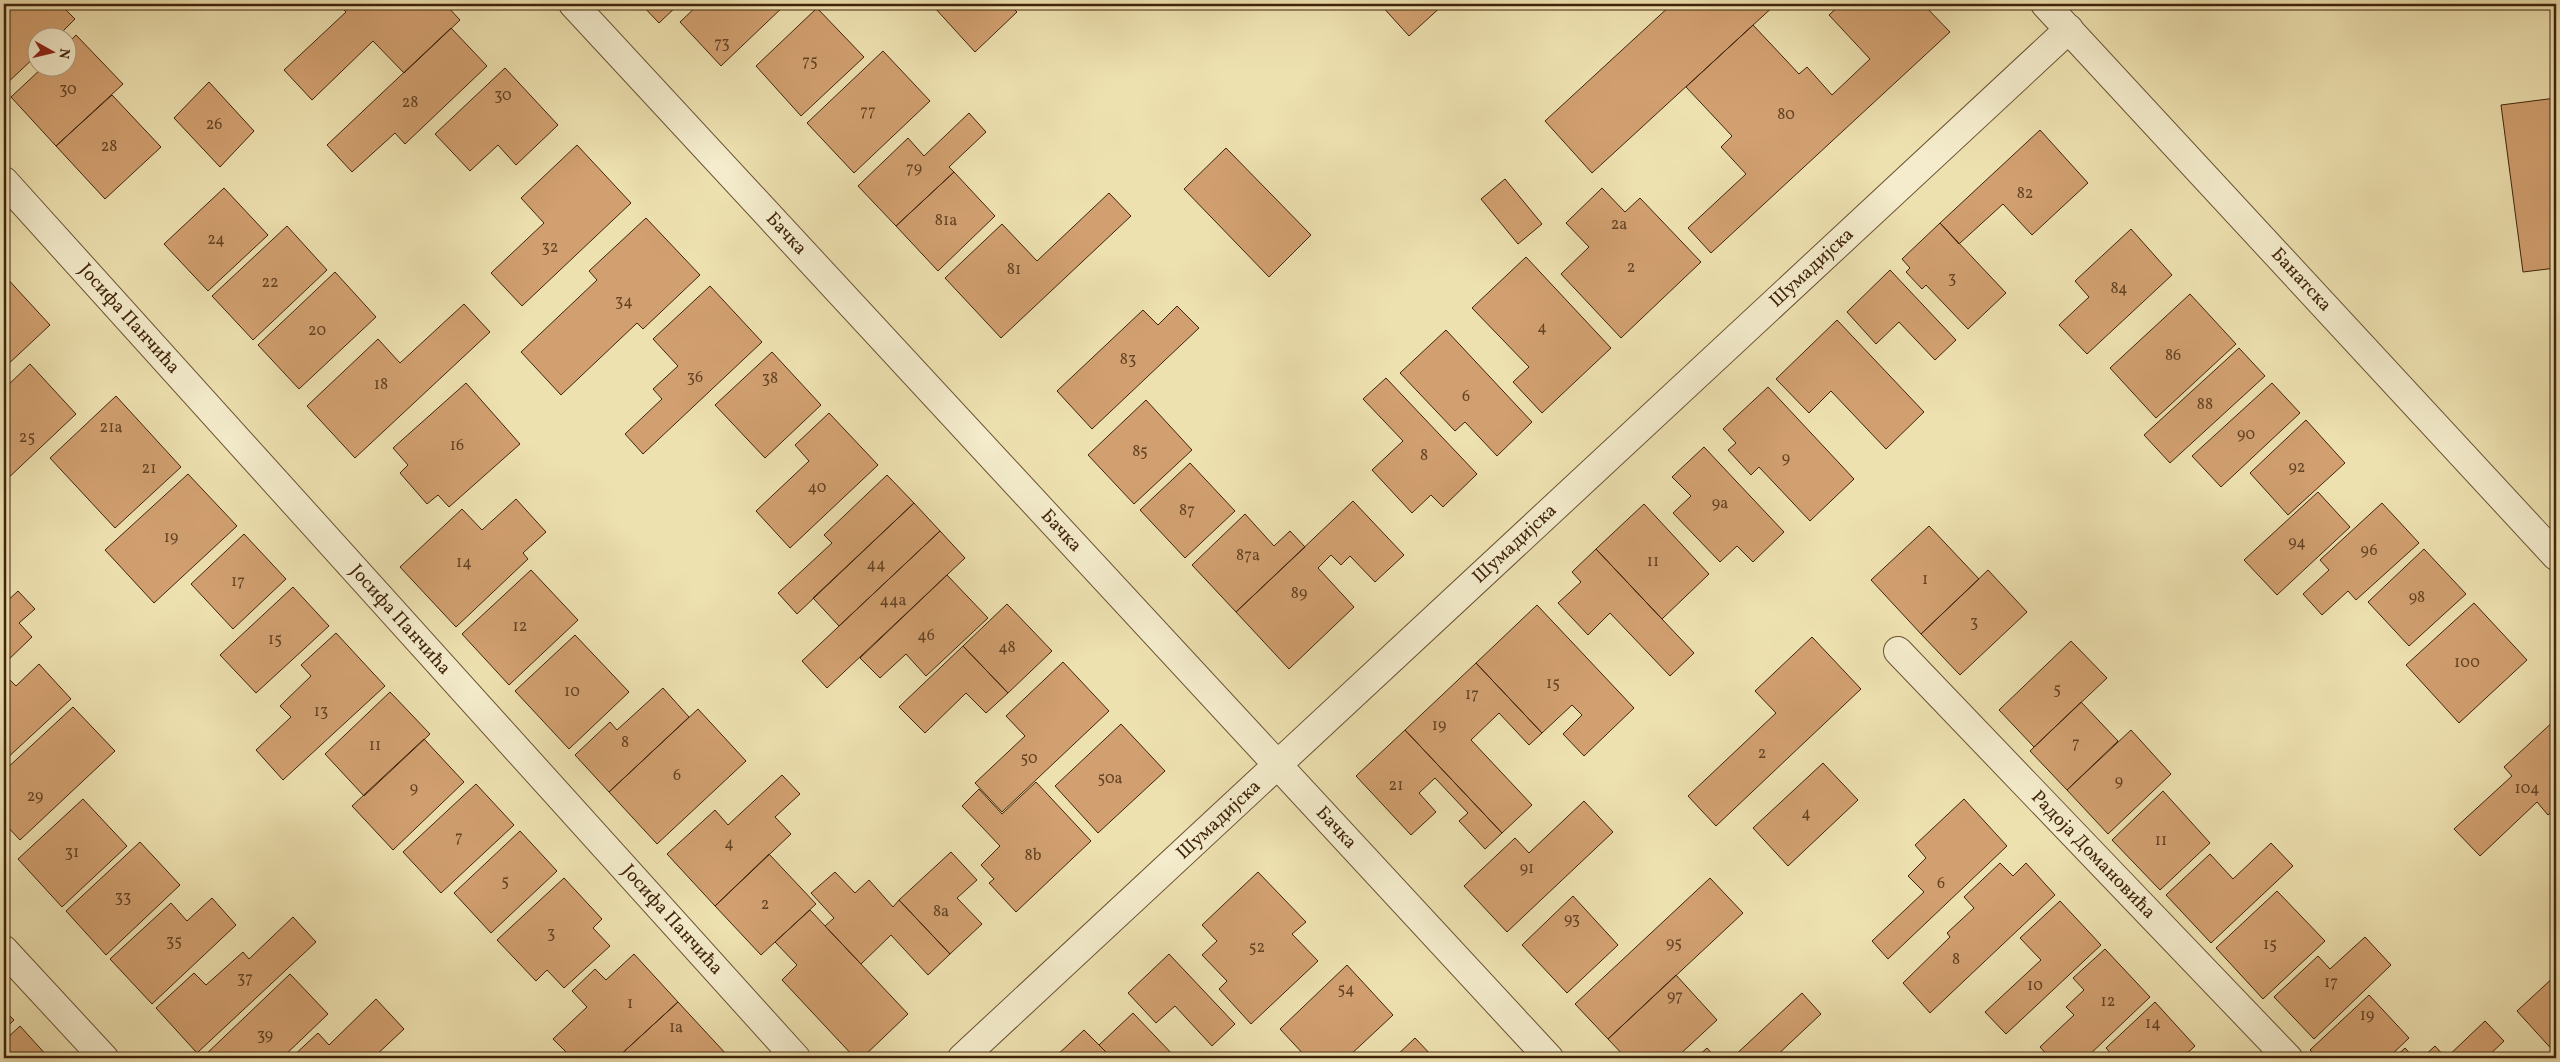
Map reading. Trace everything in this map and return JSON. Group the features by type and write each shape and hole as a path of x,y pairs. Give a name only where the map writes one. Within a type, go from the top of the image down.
{"street":[{"name":"Бачка","path":"573,4 1549,1058"},
{"name":"Банатска","path":"2045,4 2556,556"},
{"name":"Шумадијска","path":"962,1058 2069,29"},
{"name":"Јосифа Панчића","path":"4,181 796,1058"},
{"name":"Радоја Домановића","path":"1898,652 2288,1058"},
{"path":"4,950 104,1058"}],"building":[{"path":"4,4 60,4 75,19 66,28 28,28 28,63 4,86"},
{"path":"338,4 445,4 460,20 404,73 373,41 312,100 284,70 346,12"},
{"path":"641,4 679,4 659,23"},
{"path":"699,4 786,4 721,66 680,22"},
{"path":"937,4 1009,4 1017,12 975,52 934,7"},
{"path":"1380,4 1444,4 1409,36"},
{"path":"1672,4 1776,4 1592,173 1545,121"},
{"path":"1841,4 1923,4 1950,32 1711,253 1688,228 1746,174 1721,147 1732,136 1686,87 1753,25 1799,74 1807,67 1832,95 1870,59 1829,15"},
{"path":"817,8 864,57 801,116 756,66"},
{"path":"451,28 487,66 405,144 395,133 352,172 327,145"},
{"path":"78,37 123,84 56,146 11,97 31,78 78,78"},
{"path":"883,51 930,101 854,173 807,123"},
{"path":"505,68 558,125 516,165 498,145 470,171 435,134"},
{"path":"209,82 254,131 220,167 174,118"},
{"path":"112,95 161,147 105,199 56,146"},
{"path":"2556,98 2556,268 2523,272 2501,105"},
{"path":"969,113 986,132 949,167 954,172 896,226 858,186 908,138 924,156"},
{"path":"2040,130 2088,183 2032,235 2003,204 1959,244 1940,223"},
{"path":"577,145 631,203 522,306 491,273 544,223 521,198"},
{"path":"1226,148 1311,235 1269,277 1184,189"},
{"path":"954,172 995,216 938,271 896,226"},
{"path":"1505,179 1542,224 1518,244 1481,199"},
{"path":"224,188 268,235 208,291 164,244"},
{"path":"1602,188 1625,212 1640,198 1701,262 1621,338 1561,274 1589,247 1566,223"},
{"path":"1109,193 1131,216 1001,338 945,278 1002,224 1037,261"},
{"path":"646,218 700,275 643,329 637,323 561,395 521,352 597,280 589,271"},
{"path":"1940,223 2006,293 1968,329 1926,285 1922,289 1906,272 1910,268 1902,259"},
{"path":"287,226 327,270 253,340 212,296"},
{"path":"2131,229 2172,275 2087,354 2059,325 2089,297 2075,281"},
{"path":"1526,257 1611,348 1542,413 1513,382 1529,367 1472,308"},
{"path":"1890,270 1956,340 1935,360 1899,322 1876,344 1847,312"},
{"path":"335,272 376,317 299,389 258,345"},
{"path":"4,275 50,325 4,368"},
{"path":"710,286 762,342 643,454 625,434 662,399 653,389 678,366 653,339"},
{"path":"2190,294 2236,344 2156,418 2110,368"},
{"path":"464,304 490,332 355,458 307,406 378,339 400,363"},
{"path":"1177,306 1199,328 1092,429 1057,391 1143,310 1158,325"},
{"path":"1837,320 1924,412 1886,449 1831,391 1809,413 1776,379"},
{"path":"1446,330 1532,422 1497,456 1465,422 1455,431 1400,373"},
{"path":"2239,348 2265,376 2170,463 2144,435"},
{"path":"772,352 821,405 765,458 715,405"},
{"path":"30,364 76,414 4,482 4,389"},
{"path":"1386,378 1477,474 1443,507 1431,495 1412,513 1372,470 1403,441 1363,399"},
{"path":"466,383 520,444 449,507 438,495 427,504 400,473 408,465 393,448"},
{"path":"2272,383 2300,413 2221,487 2192,456"},
{"path":"1768,387 1854,479 1810,521 1759,467 1751,475 1728,450 1736,443 1723,429"},
{"path":"116,396 181,467 115,528 50,458"},
{"path":"1146,400 1192,450 1134,504 1088,455"},
{"path":"829,413 878,465 790,548 756,511 809,461 795,445"},
{"path":"2306,420 2345,463 2288,515 2250,473"},
{"path":"1704,447 1784,532 1753,562 1737,546 1720,562 1673,513 1691,496 1672,477"},
{"path":"1190,463 1235,511 1185,558 1140,510"},
{"path":"188,474 237,526 154,603 105,550"},
{"path":"887,475 914,503 797,614 778,593 832,543 824,535"},
{"path":"2318,492 2350,527 2277,595 2244,560"},
{"path":"516,499 546,532 523,553 528,559 456,627 400,567 462,509 482,530"},
{"path":"1353,501 1404,555 1375,582 1350,556 1341,565 1331,555 1318,568 1354,607 1289,669 1236,612"},
{"path":"914,503 940,531 839,626 813,598"},
{"path":"2382,503 2419,543 2356,600 2348,591 2322,615 2303,594 2329,570 2320,560"},
{"path":"1644,504 1709,574 1662,619 1596,549"},
{"path":"1245,514 1274,546 1290,531 1305,547 1236,612 1192,565"},
{"path":"1929,526 1979,579 1921,634 1871,580"},
{"path":"940,531 965,558 827,688 802,661"},
{"path":"244,534 286,579 233,629 191,584"},
{"path":"1596,549 1694,653 1670,676 1610,613 1588,635 1558,603 1581,582 1572,572"},
{"path":"2424,549 2466,594 2409,646 2368,602"},
{"path":"531,570 578,620 509,685 462,634"},
{"path":"1988,570 2027,612 1960,675 1921,634"},
{"path":"947,575 988,618 926,676 906,654 880,678 860,658"},
{"path":"293,587 329,626 256,693 220,655"},
{"path":"18,591 35,609 19,623 32,637 4,664 4,604"},
{"path":"2474,603 2527,660 2459,723 2406,665"},
{"path":"1007,604 1052,651 1008,693 963,646"},
{"path":"1537,605 1634,708 1584,756 1563,734 1582,715 1572,705 1542,733 1476,663"},
{"path":"336,633 385,686 283,780 256,750 291,717 280,706 311,676 301,665"},
{"path":"575,635 629,692 569,749 515,691"},
{"path":"1812,637 1861,689 1716,826 1688,796 1776,713 1755,691"},
{"path":"2071,641 2107,678 2034,747 1999,710"},
{"path":"963,646 1008,693 986,713 966,693 925,733 899,707"},
{"path":"1063,662 1109,711 1002,812 975,783 1025,736 1006,716"},
{"path":"1476,663 1542,733 1529,745 1499,713 1471,740 1532,805 1502,833 1405,730"},
{"path":"39,664 71,699 4,761 4,674 16,686"},
{"path":"663,688 689,717 609,792 575,755 610,722 617,730"},
{"path":"390,692 430,734 364,796 325,754"},
{"path":"2081,702 2118,741 2067,790 2030,751"},
{"path":"73,707 115,751 20,840 4,823 4,771"},
{"path":"698,709 746,761 657,844 609,792"},
{"path":"2556,719 2556,808 2548,815 2537,802 2480,856 2454,829 2512,776 2504,767"},
{"path":"1121,724 1165,771 1098,833 1055,786"},
{"path":"1405,730 1502,833 1485,849 1459,821 1468,813 1435,778 1419,793 1436,812 1411,835 1356,776"},
{"path":"2131,730 2171,774 2108,834 2067,790"},
{"path":"424,739 464,782 393,850 352,806"},
{"path":"1823,763 1858,800 1788,866 1753,828"},
{"path":"782,775 800,794 775,817 791,834 715,906 667,854 715,810 728,825"},
{"path":"1036,782 1091,841 1016,912 989,883 994,879 981,865 1000,846 962,806 979,789 1002,814"},
{"path":"476,784 514,825 441,893 403,852"},
{"path":"2163,791 2210,843 2160,890 2112,840"},
{"path":"83,799 127,846 62,907 18,859"},
{"path":"1964,799 2007,846 1888,959 1872,941 1924,892 1908,876 1926,858 1915,845"},
{"path":"1584,801 1613,832 1507,932 1464,886 1515,838 1529,853"},
{"path":"520,831 557,871 491,933 454,893"},
{"path":"140,842 180,885 106,955 66,911"},
{"path":"2271,843 2293,866 2211,943 2166,895 2210,854 2233,879"},
{"path":"951,852 977,880 957,898 982,924 950,954 899,900"},
{"path":"769,854 816,904 761,955 715,906"},
{"path":"2000,863 2013,876 2026,863 2055,895 1930,1013 1903,983 1950,937 1947,933 1974,908 1964,897"},
{"path":"835,872 855,893 869,880 893,907 899,900 950,954 928,975 891,935 861,964 825,926 834,918 811,893"},
{"path":"1258,872 1306,922 1292,934 1318,961 1251,1024 1219,989 1227,981 1202,955 1217,941 1202,925"},
{"path":"564,878 602,919 593,928 610,946 564,988 547,970 536,981 497,940"},
{"path":"1710,878 1743,913 1608,1039 1575,1004"},
{"path":"2277,891 2325,941 2263,999 2216,948"},
{"path":"1573,896 1618,945 1567,993 1522,945"},
{"path":"212,898 236,925 152,1004 110,959 171,903 187,921"},
{"path":"2060,901 2101,945 2006,1034 1985,1012 2041,960 2020,938"},
{"path":"810,910 908,1014 862,1058 855,1058 782,980 797,965 775,942"},
{"path":"293,917 316,942 197,1053 156,1008 194,973 206,985 243,952 249,959"},
{"path":"2365,937 2391,965 2314,1039 2274,997 2318,956 2330,969"},
{"path":"2105,949 2150,997 2086,1058 2050,1058 2040,1047 2074,1015 2066,1007 2084,990 2073,978"},
{"path":"634,954 678,1002 617,1058 562,1058 567,1053 553,1039 587,1007 572,991 595,969 606,980"},
{"path":"1169,954 1235,1024 1212,1046 1175,1006 1156,1023 1128,993"},
{"path":"1347,965 1393,1015 1347,1058 1307,1058 1280,1029"},
{"path":"290,974 328,1014 282,1058 202,1058"},
{"path":"1676,975 1717,1020 1676,1058 1626,1058 1608,1039"},
{"path":"2556,975 2556,1054 2517,1011"},
{"path":"1802,993 1821,1014 1774,1058 1732,1058"},
{"path":"2369,995 2409,1038 2388,1058 2318,1058 2310,1050"},
{"path":"376,999 404,1029 373,1058 291,1058 318,1033 329,1045"},
{"path":"678,1002 727,1055 723,1058 617,1058"},
{"path":"2155,1002 2195,1046 2182,1058 2115,1058 2106,1048"},
{"path":"4,1010 14,1020 4,1030"},
{"path":"1133,1013 1176,1058 1112,1058 1099,1045"},
{"path":"2485,1021 2504,1041 2486,1058 2446,1058"},
{"path":"20,1026 49,1058 4,1058 4,1041"},
{"path":"1084,1030 1112,1058 1054,1058"},
{"path":"1415,1038 1434,1058 1394,1058"},
{"path":"2435,1046 2446,1058 2422,1058"},
{"path":"1707,1048 1716,1058 1696,1058"},
{"path":"2405,1048 2414,1058 2394,1058"}]}
